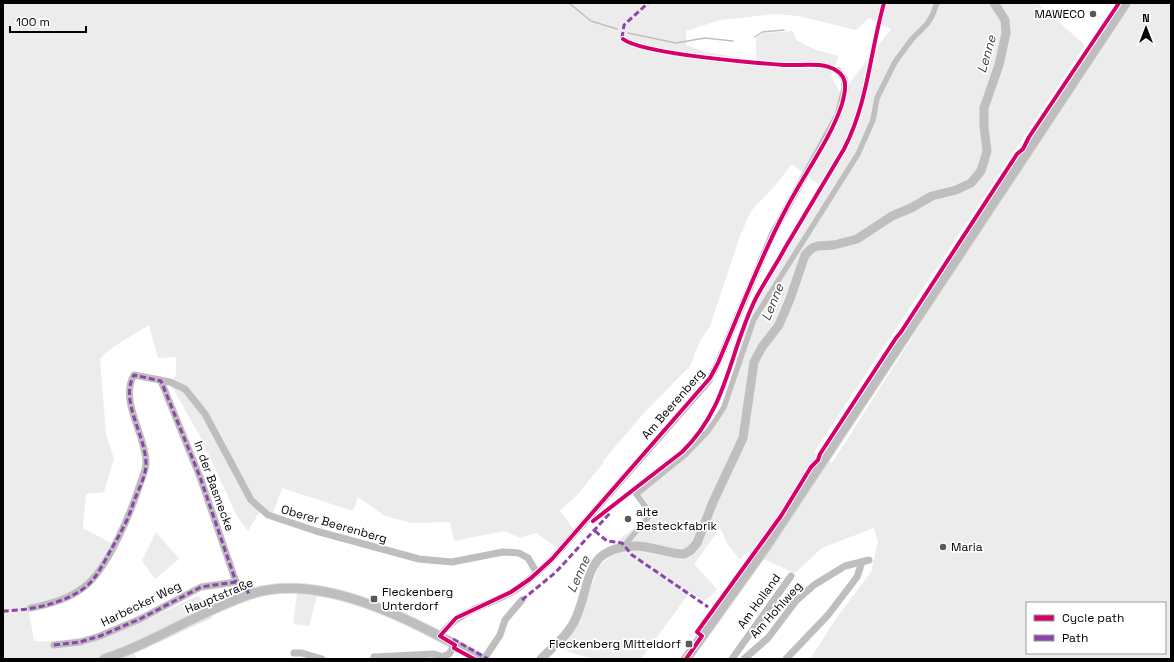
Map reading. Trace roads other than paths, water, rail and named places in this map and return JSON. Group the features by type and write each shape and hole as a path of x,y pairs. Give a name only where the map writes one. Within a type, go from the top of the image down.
{"main road":[{"path":"686,659 770,541 1126,3"},
{"name":"Hauptstraße","path":"104,659 146,642 249,594 266,590 287,588 326,593 371,606 440,636 482,659"}],"street":[{"name":"Am Beerenberg","path":"440,636 456,618 511,592 537,573 565,546 642,455 703,388 713,374 772,235 838,115 845,88 844,78 838,71"},
{"name":"Oberer Beerenberg","path":"31,608 59,601 85,587 98,572 130,514 146,463 141,436 130,400 129,387 134,375 177,384 185,389 205,414 251,500 268,516 316,531 419,559 452,562 503,552 519,553 528,558 537,573"},
{"name":"In der Basmecke","path":"161,381 200,476 236,582 244,585 249,594"},
{"name":"Am Hohlweg","path":"744,659 768,638 796,601 814,585 833,572 866,561 857,577 828,615 786,659"},
{"name":"Am Holland","path":"732,659 791,576"},
{"name":"Harbecker Weg","path":"54,645 74,644 91,640 140,619 201,587 236,582"},
{"path":"482,659 500,635 505,620 520,601"},
{"path":"374,656 436,654 441,658 451,651 455,645"},
{"path":"294,653 302,653 322,659"}],"waterway":[{"path":"569,3 591,21 617,29"},
{"path":"622,548 651,514 636,494 686,454 708,431 724,407 754,319 858,154 873,120 877,98 895,62 912,39 927,24 937,3"},
{"name":"Lenne","path":"541,659 560,641 572,625 580,607 591,571 597,561 605,554 617,549 633,546 684,554 691,550 697,543 713,502 743,438 754,362 762,347 779,325 790,299 805,255 812,248 818,246 834,245 857,239 892,216 911,208 932,196 956,190 971,183 981,171 987,151 984,127 984,108 999,65 1006,33 1005,20 994,3"},
{"path":"755,37 762,32 784,30"},
{"path":"628,33 676,43 705,38 733,41"}],"place":[{"name":"MAWECO","path":"1093,14"},
{"name":"alte Besteckfabrik","path":"628,519"},
{"name":"Maria","path":"943,547"},
{"name":"Fleckenberg Unterdorf","path":"374,599"},
{"name":"Fleckenberg Mitteldorf","path":"689,644"}]}
